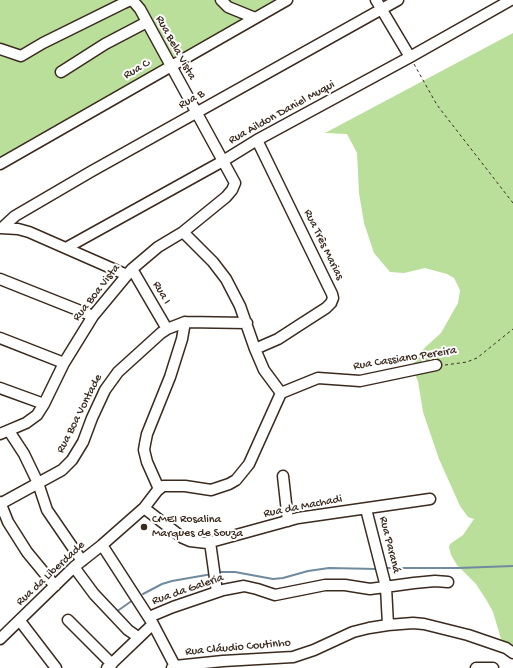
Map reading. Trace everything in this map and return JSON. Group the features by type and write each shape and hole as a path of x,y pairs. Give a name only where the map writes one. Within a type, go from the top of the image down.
{"street":[{"name":"Rua Bela Vista","path":"0,49 21,56 43,43 131,0 140,9 235,183"},
{"path":"221,0 228,7 255,18"},
{"name":"Rua C","path":"0,164 287,0"},
{"path":"376,0 410,57"},
{"name":"Rua B","path":"1,228 11,219 29,208 196,112 398,0"},
{"name":"Rua Aildon Daniel Muqui","path":"66,248 224,161 257,140 511,0"},
{"path":"61,72 105,44 147,22"},
{"name":"Rua Três Marias","path":"255,349 278,339 326,308 331,303 333,298 257,140"},
{"name":"Rua Boa Vista","path":"5,432 33,419 44,404 64,363 93,316 130,272 158,247 183,232 226,198 235,183"},
{"path":"1,228 29,232 66,248 130,272"},
{"path":"144,508 163,486 185,486 212,490 236,480 249,464 281,393 264,370 240,306 226,279 213,262 183,232"},
{"name":"Rua I","path":"130,272 167,330"},
{"path":"0,279 93,316"},
{"path":"159,490 147,462 144,450 147,434 170,377 182,339 185,322"},
{"name":"Rua Boa Vontade","path":"0,503 62,470 72,460 82,442 105,390 118,372 145,347 167,330 185,322 247,323"},
{"path":"0,338 64,363"},
{"name":"Rua Cassiano Pereira","path":"281,393 316,378 360,381 436,366"},
{"path":"0,388 44,404"},
{"path":"5,432 24,454 38,483 48,510 94,594 128,630 138,637"},
{"path":"283,476 288,521"},
{"name":"Rua da Machadi","path":"144,508 183,538 190,541 203,543 303,517 430,499"},
{"path":"0,503 8,522 27,552 55,586"},
{"name":"Rua da Liberdade","path":"0,639 78,564 144,508"},
{"name":"Rua Paraná","path":"366,509 386,587 388,625"},
{"path":"210,542 217,592"},
{"name":"Rua da Liberdade","path":"102,545 151,620 173,667"},
{"name":"Rua da Galeria","path":"110,666 138,637 151,620 173,607 217,592 244,586 275,596 325,585 345,585 365,589 435,581 448,582"},
{"path":"68,620 110,666"},
{"path":"20,621 56,668"},
{"name":"Rua Cláudio Coutinho","path":"173,667 223,661 293,657 314,650 353,632 388,625 413,623 424,624 468,635 506,648 513,652"},
{"path":"476,668 493,668"}],"path":[{"path":"410,57 437,105 513,203"},
{"name":"Rua Cassiano Pereira","path":"436,366 473,360 513,329"}],"green space":[{"path":"0,0 280,0 0,161"},
{"path":"513,33 513,646 501,639 493,612 487,601 476,584 457,565 451,555 449,547 450,544 463,535 474,519 468,517 460,506 439,459 423,412 418,381 413,370 413,364 420,352 441,333 458,303 460,290 454,278 447,274 425,268 404,273 390,272 374,253 364,223 359,193 357,153 347,134 325,133"}],"waterway":[{"path":"385,568 513,566"},
{"path":"218,572 235,572 273,579 329,568 377,569"},
{"path":"143,594 162,584 172,581 212,574"},
{"path":"116,612 133,600"}],"place":[{"name":"CMEI Rosalina Marques de Souza","path":"144,527"}]}
